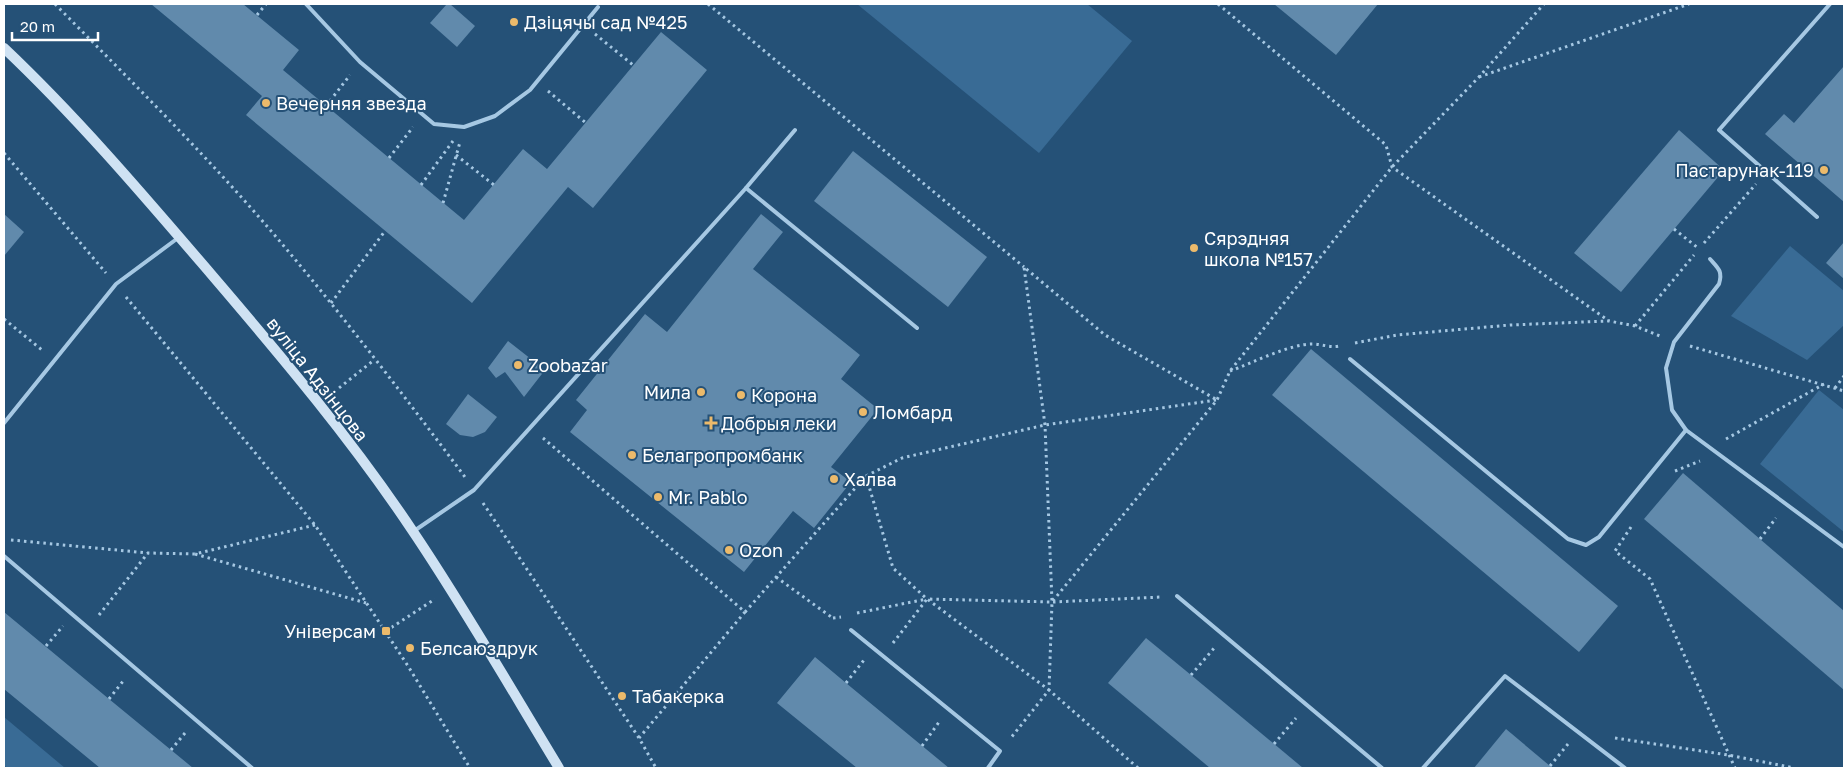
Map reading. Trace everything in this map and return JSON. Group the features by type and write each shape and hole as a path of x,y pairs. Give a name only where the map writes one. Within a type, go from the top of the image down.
{"main road":[{"name":"вуліца Адзінцова","path":"4,48 44,86 180,237 263,334 319,404 413,531 559,768"}],"lane":[{"path":"306,4 360,62 434,124 464,128 495,116 530,90 598,8"},
{"path":"1818,217 1719,130 1830,4"},
{"path":"413,531 474,490 746,188 795,130"},
{"path":"746,188 917,328"},
{"path":"4,423 116,284 180,237"},
{"path":"1710,259 1719,269 1721,276 1719,284 1674,342 1666,368 1672,410 1686,430 1844,547"},
{"path":"1350,359 1568,539 1586,545 1599,537 1686,430"},
{"path":"4,556 252,768"},
{"path":"1177,596 1382,768"},
{"path":"851,630 1000,751 988,768"},
{"path":"1423,768 1505,676 1625,768"}],"path":[{"path":"55,4 191,143 252,210 330,303 474,490 638,738 655,768"},
{"path":"257,15 266,4"},
{"path":"708,4 1105,335 1217,400"},
{"path":"1218,4 1386,145 1392,167 1609,321"},
{"path":"1052,602 1217,400 1230,371 1392,167 1478,78 1544,4"},
{"path":"1478,78 1689,4"},
{"path":"584,24 633,65"},
{"path":"326,106 360,62"},
{"path":"537,82 586,123"},
{"path":"389,158 423,115"},
{"path":"443,203 464,128"},
{"path":"421,185 464,128"},
{"path":"4,153 116,284 315,525 386,631 470,768"},
{"path":"456,155 494,185"},
{"path":"1674,229 1699,249"},
{"path":"330,303 385,231"},
{"path":"1000,751 1049,690 1052,602 1045,425 1024,267"},
{"path":"4,319 54,360"},
{"path":"1350,344 1407,334 1510,325 1609,321 1635,326 1674,342 1844,391"},
{"path":"1230,371 1291,348 1312,344 1332,348 1341,346"},
{"path":"319,404 374,360"},
{"path":"1835,388 1844,376"},
{"path":"1711,447 1824,384"},
{"path":"638,738 745,612 866,476 902,458 1045,425 1217,400"},
{"path":"531,428 745,612"},
{"path":"1675,471 1719,454"},
{"path":"866,476 893,568 928,599 1049,690 1138,768"},
{"path":"1760,539 1787,504"},
{"path":"1633,524 1615,551 1650,580 1734,768"},
{"path":"195,554 315,525"},
{"path":"4,539 148,553 195,554 367,603"},
{"path":"88,628 148,553"},
{"path":"776,577 851,630"},
{"path":"386,631 450,589"},
{"path":"852,614 928,599 1052,602 1177,596"},
{"path":"883,656 928,599"},
{"path":"46,646 71,615"},
{"path":"833,618 843,616"},
{"path":"1191,675 1224,636"},
{"path":"846,683 873,648"},
{"path":"109,699 134,668"},
{"path":"1274,744 1306,704"},
{"path":"922,746 949,710"},
{"path":"171,750 196,720"},
{"path":"1550,766 1568,743 1579,733 1728,755 1794,768"}],"shaded area":[{"path":"857,4 1087,4 1132,41 1039,153"},
{"path":"1790,246 1844,291 1844,325 1807,360 1731,316"},
{"path":"1819,390 1844,410 1844,532 1760,464"},
{"path":"4,717 65,768 7,768 4,765"}],"building":[{"path":"151,4 243,4 299,50 283,70 464,220 523,149 547,169 661,32 707,70 593,208 568,187 472,303 246,115 262,96"},
{"path":"447,4 450,4 475,26 457,47 430,23"},
{"path":"1274,4 1378,4 1336,55"},
{"path":"1844,66 1844,202 1765,134 1784,114 1794,123"},
{"path":"1679,130 1724,170 1621,292 1574,253"},
{"path":"853,151 987,257 948,307 814,201"},
{"path":"4,214 24,232 4,256"},
{"path":"761,214 783,232 753,269 860,355 841,379 878,409 831,467 851,482 814,528 793,511 744,572 570,432 587,410 576,400 645,314 667,332"},
{"path":"1844,242 1844,279 1826,263"},
{"path":"508,341 545,370 524,397 505,372 496,378 488,368"},
{"path":"1311,349 1618,606 1579,652 1272,395"},
{"path":"468,394 497,417 485,432 473,437 460,435 446,424"},
{"path":"1683,473 1844,611 1844,690 1644,519"},
{"path":"4,612 193,768 100,768 4,689"},
{"path":"1146,638 1303,768 1210,768 1108,683"},
{"path":"815,657 949,768 857,768 777,703"},
{"path":"1506,729 1550,766 1552,768 1474,768"}],"place":[{"name":"Дзіцячы сад №425","path":"514,22"},
{"name":"Вечерняя звезда","path":"266,103"},
{"name":"Пастарунак-119","path":"1824,170"},
{"name":"Сярэдняя школа №157","path":"1194,248"},
{"name":"Zoobazar","path":"518,365"},
{"name":"Мила","path":"701,392"},
{"name":"Корона","path":"741,395"},
{"name":"Ломбард","path":"863,412"},
{"name":"Добрыя леки","path":"711,423"},
{"name":"Белагропромбанк","path":"632,455"},
{"name":"Халва","path":"834,479"},
{"name":"Mr. Pablo","path":"658,497"},
{"name":"Ozon","path":"729,550"},
{"name":"Універсам","path":"386,631"},
{"name":"Белсаюздрук","path":"410,648"},
{"name":"Табакерка","path":"622,696"}]}
